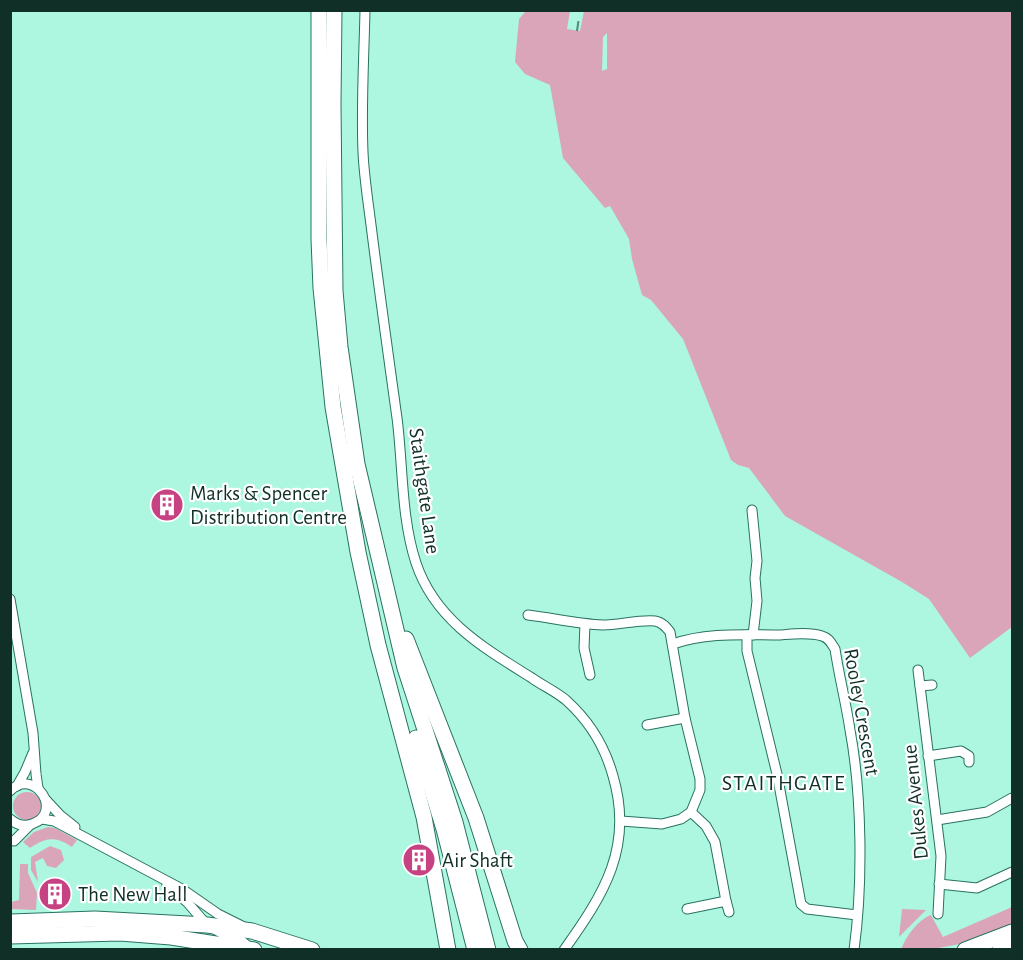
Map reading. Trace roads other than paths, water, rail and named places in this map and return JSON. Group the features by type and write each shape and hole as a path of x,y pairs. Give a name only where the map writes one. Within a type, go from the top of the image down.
{"highway":[{"path":"319,10 321,288 333,407 358,552 378,645 424,818 445,946"},
{"path":"334,10 333,240 340,347 357,464 405,668 455,822 488,950"},
{"path":"358,552 444,829 475,950"},
{"path":"390,603 476,818 515,941 520,950"},
{"path":"10,922 95,919 207,925 252,931 312,950"},
{"path":"965,950 1012,932"},
{"path":"10,936 95,933 252,949"},
{"path":"1000,950 1012,944"}],"street":[{"name":"Staithgate Lane","path":"365,10 363,153 408,524 415,560 426,588 453,624 479,644 566,700 592,729 609,761 619,795 621,821 617,850 609,875 591,909 564,950"},
{"path":"752,510 757,561 755,578 757,601 747,651 777,774 801,904 807,909 857,915"},
{"path":"10,599 35,747 38,788 46,800 70,824 111,852"},
{"path":"528,615 585,624 617,625 654,621 665,626 670,632 685,718 700,779 700,790 691,812 681,819 662,824 621,821"},
{"path":"585,624 584,648 590,675"},
{"name":"Rooley Crescent","path":"673,644 700,637 817,635 825,637 835,649 851,731 857,786 859,838 854,950"},
{"name":"Dukes Avenue","path":"918,670 941,856 938,914"},
{"path":"920,686 932,685"},
{"path":"647,725 685,718"},
{"path":"13,788 26,772 35,747"},
{"path":"928,756 961,752 969,756 969,762"},
{"path":"13,788 27,784 38,788"},
{"path":"937,820 987,812 1012,798"},
{"path":"42,819 46,811 46,800"},
{"path":"691,812 706,826 715,842 729,912"},
{"path":"28,826 13,821 14,841 28,826 42,819 54,821 182,889 218,914 252,931"},
{"path":"939,884 977,888 1012,872"},
{"path":"156,876 187,902 207,925 225,935 241,940 252,949"},
{"path":"687,909 726,901"}],"railway":[{"path":"577,31 580,10"}],"place":[{"name":"Marks & Spencer Distribution Centre","path":"167,505"},
{"name":"Air Shaft","path":"419,860"},
{"name":"The New Hall","path":"55,894"}],"district":[{"name":"STAITHGATE","path":"784,782"}]}
